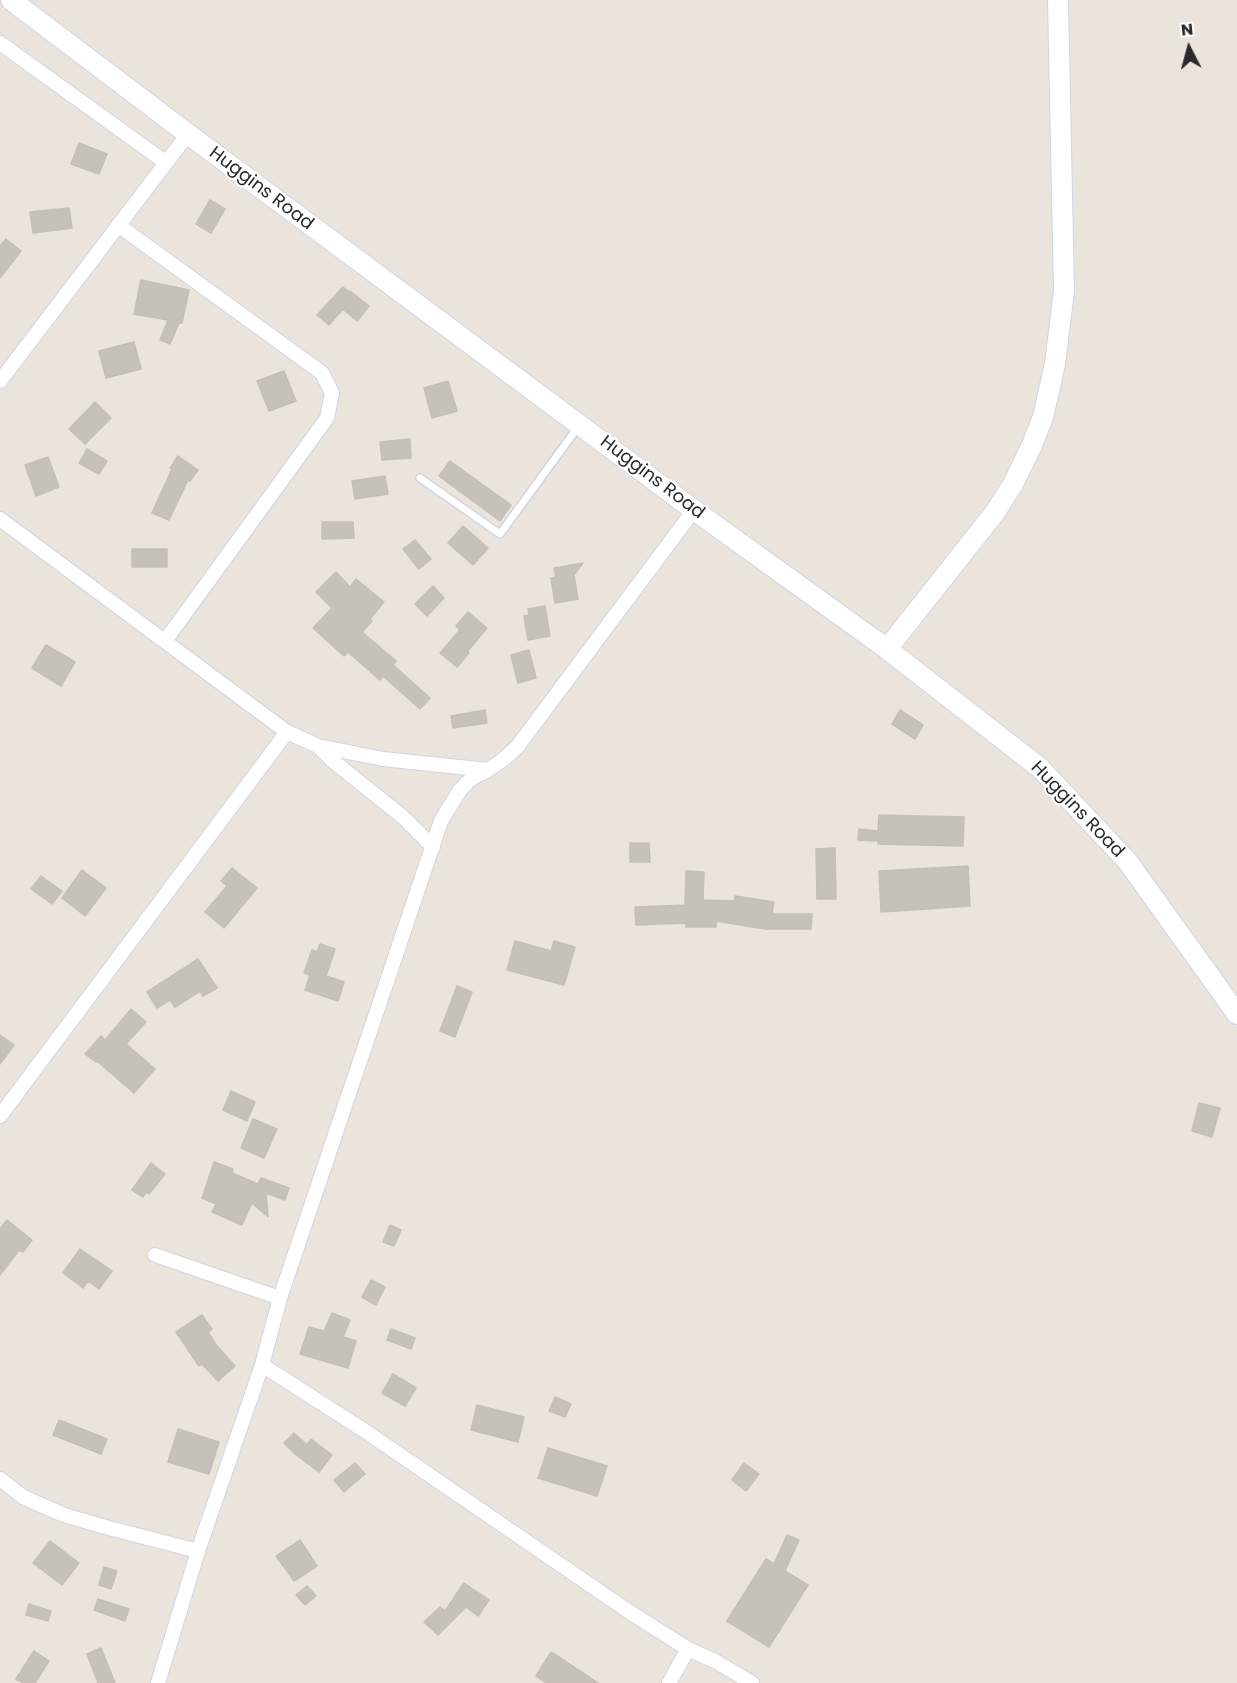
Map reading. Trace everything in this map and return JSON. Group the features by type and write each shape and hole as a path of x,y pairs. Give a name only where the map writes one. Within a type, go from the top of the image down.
{"street":[{"name":"Huggins Road","path":"10,0 694,510 887,649 1040,768 1128,862 1237,1014"},
{"path":"887,649 996,511 1013,484 1043,417 1055,364 1064,291 1058,0"},
{"path":"0,43 165,162"},
{"path":"0,381 188,134"},
{"path":"118,225 322,373 332,393 327,418 165,641"},
{"path":"158,1683 198,1551 262,1365 280,1298 441,821 460,790 472,778 504,759 517,747 694,510"},
{"path":"0,519 287,732 318,746 383,759 488,770"},
{"path":"0,1116 287,732"},
{"path":"318,746 333,761 404,818 434,847"},
{"path":"155,1255 280,1298"},
{"path":"262,1365 365,1431 688,1649 715,1661 752,1683"},
{"path":"0,1479 23,1497 64,1515 198,1551"},
{"path":"669,1683 688,1649"}],"lane":[{"path":"420,478 500,534 580,425"}],"building":[{"path":"79,143 107,154 99,174 71,164"},
{"path":"210,200 225,209 211,233 196,224"},
{"path":"69,208 72,228 33,233 30,212"},
{"path":"6,239 21,251 0,278 0,246"},
{"path":"141,280 189,290 182,323 179,323 170,344 160,340 168,320 134,314"},
{"path":"343,287 369,306 357,321 343,309 329,325 317,315"},
{"path":"134,342 141,369 106,378 99,351"},
{"path":"284,371 296,401 269,411 257,381"},
{"path":"448,381 457,411 432,418 424,388"},
{"path":"95,402 111,418 85,444 69,429"},
{"path":"410,439 411,458 382,460 380,442"},
{"path":"87,449 107,461 99,474 79,463"},
{"path":"178,456 198,470 190,481 188,480 169,520 152,513 172,469 170,468"},
{"path":"48,457 59,487 36,496 25,465"},
{"path":"450,461 511,505 500,521 439,476"},
{"path":"385,476 388,494 355,499 352,481"},
{"path":"322,522 353,522 354,538 322,539"},
{"path":"463,526 488,548 473,565 448,543"},
{"path":"415,540 431,559 419,569 403,549"},
{"path":"132,549 167,549 167,567 132,567"},
{"path":"583,563 574,575 578,599 555,603 551,578 556,577 554,568"},
{"path":"336,572 350,587 356,579 384,602 362,632 396,661 393,665 430,698 420,709 383,676 380,680 348,652 344,656 313,628 332,608 316,592"},
{"path":"433,586 444,598 427,616 415,604"},
{"path":"545,606 550,636 528,640 524,616 529,615 528,609"},
{"path":"468,612 487,628 457,667 440,653 460,630 456,626"},
{"path":"46,645 75,662 61,686 32,668"},
{"path":"529,650 536,678 518,683 511,655"},
{"path":"485,710 487,723 453,728 451,716"},
{"path":"900,710 923,725 915,739 892,724"},
{"path":"879,815 964,817 963,846 878,844 878,841 858,840 859,829 878,831"},
{"path":"630,843 649,843 650,862 630,862"},
{"path":"835,848 836,899 817,899 816,849"},
{"path":"968,866 970,906 881,912 879,871"},
{"path":"232,868 257,888 224,928 205,912 227,886 221,881"},
{"path":"82,870 106,888 85,916 62,898"},
{"path":"686,871 704,872 703,900 734,901 735,896 774,902 772,914 812,914 811,929 765,929 716,921 716,927 686,927 686,923 636,925 635,907 685,905"},
{"path":"41,876 62,891 52,904 31,889"},
{"path":"515,941 551,951 554,941 575,947 564,985 507,970"},
{"path":"320,944 335,949 326,976 344,982 338,1001 305,990 310,975 304,973 312,950 317,952"},
{"path":"198,959 217,988 203,996 200,991 175,1007 170,1000 157,1008 147,992"},
{"path":"457,986 472,992 455,1037 440,1031"},
{"path":"131,1009 146,1022 126,1044 155,1069 134,1093 97,1061 85,1054 101,1036 105,1040"},
{"path":"0,1035 14,1045 0,1064"},
{"path":"231,1091 255,1102 247,1121 223,1110"},
{"path":"1199,1103 1220,1108 1212,1137 1192,1131"},
{"path":"253,1119 277,1129 264,1158 241,1148"},
{"path":"214,1162 233,1169 232,1173 258,1184 261,1178 289,1188 285,1200 266,1193 268,1217 252,1203 242,1225 212,1212 216,1204 202,1198"},
{"path":"151,1163 165,1174 149,1194 146,1192 143,1197 132,1190"},
{"path":"7,1220 32,1240 23,1252 19,1250 0,1275 0,1229"},
{"path":"390,1225 401,1230 394,1246 383,1242"},
{"path":"80,1249 112,1271 99,1289 88,1281 83,1288 63,1273"},
{"path":"371,1280 385,1287 376,1305 362,1297"},
{"path":"332,1313 350,1320 343,1337 356,1341 348,1368 300,1354 309,1327 324,1331"},
{"path":"202,1315 212,1329 208,1332 217,1346 235,1366 218,1381 202,1364 199,1366 176,1332"},
{"path":"391,1329 415,1338 411,1349 387,1340"},
{"path":"393,1374 416,1388 405,1406 382,1393"},
{"path":"555,1397 571,1404 565,1417 549,1411"},
{"path":"477,1405 524,1417 518,1442 471,1430"},
{"path":"59,1420 107,1439 101,1454 53,1435"},
{"path":"178,1429 219,1442 209,1474 168,1462"},
{"path":"294,1433 307,1445 311,1439 332,1455 319,1472 284,1443"},
{"path":"548,1448 607,1466 597,1496 538,1478"},
{"path":"355,1463 365,1474 344,1492 334,1480"},
{"path":"744,1463 759,1474 746,1491 732,1480"},
{"path":"787,1535 799,1540 785,1571 808,1585 769,1647 727,1621 766,1559 774,1564"},
{"path":"300,1540 317,1566 294,1581 276,1556"},
{"path":"50,1541 79,1563 62,1585 33,1563"},
{"path":"104,1567 117,1571 111,1589 99,1585"},
{"path":"464,1583 489,1600 478,1616 466,1607 438,1635 424,1622 440,1607 445,1611"},
{"path":"307,1586 316,1596 305,1605 296,1595"},
{"path":"98,1599 129,1609 125,1621 94,1610"},
{"path":"29,1604 51,1611 48,1621 26,1615"},
{"path":"101,1648 115,1683 98,1683 87,1654"},
{"path":"34,1651 49,1661 35,1683 23,1683 16,1679"},
{"path":"551,1652 598,1683 546,1683 536,1676"}]}
